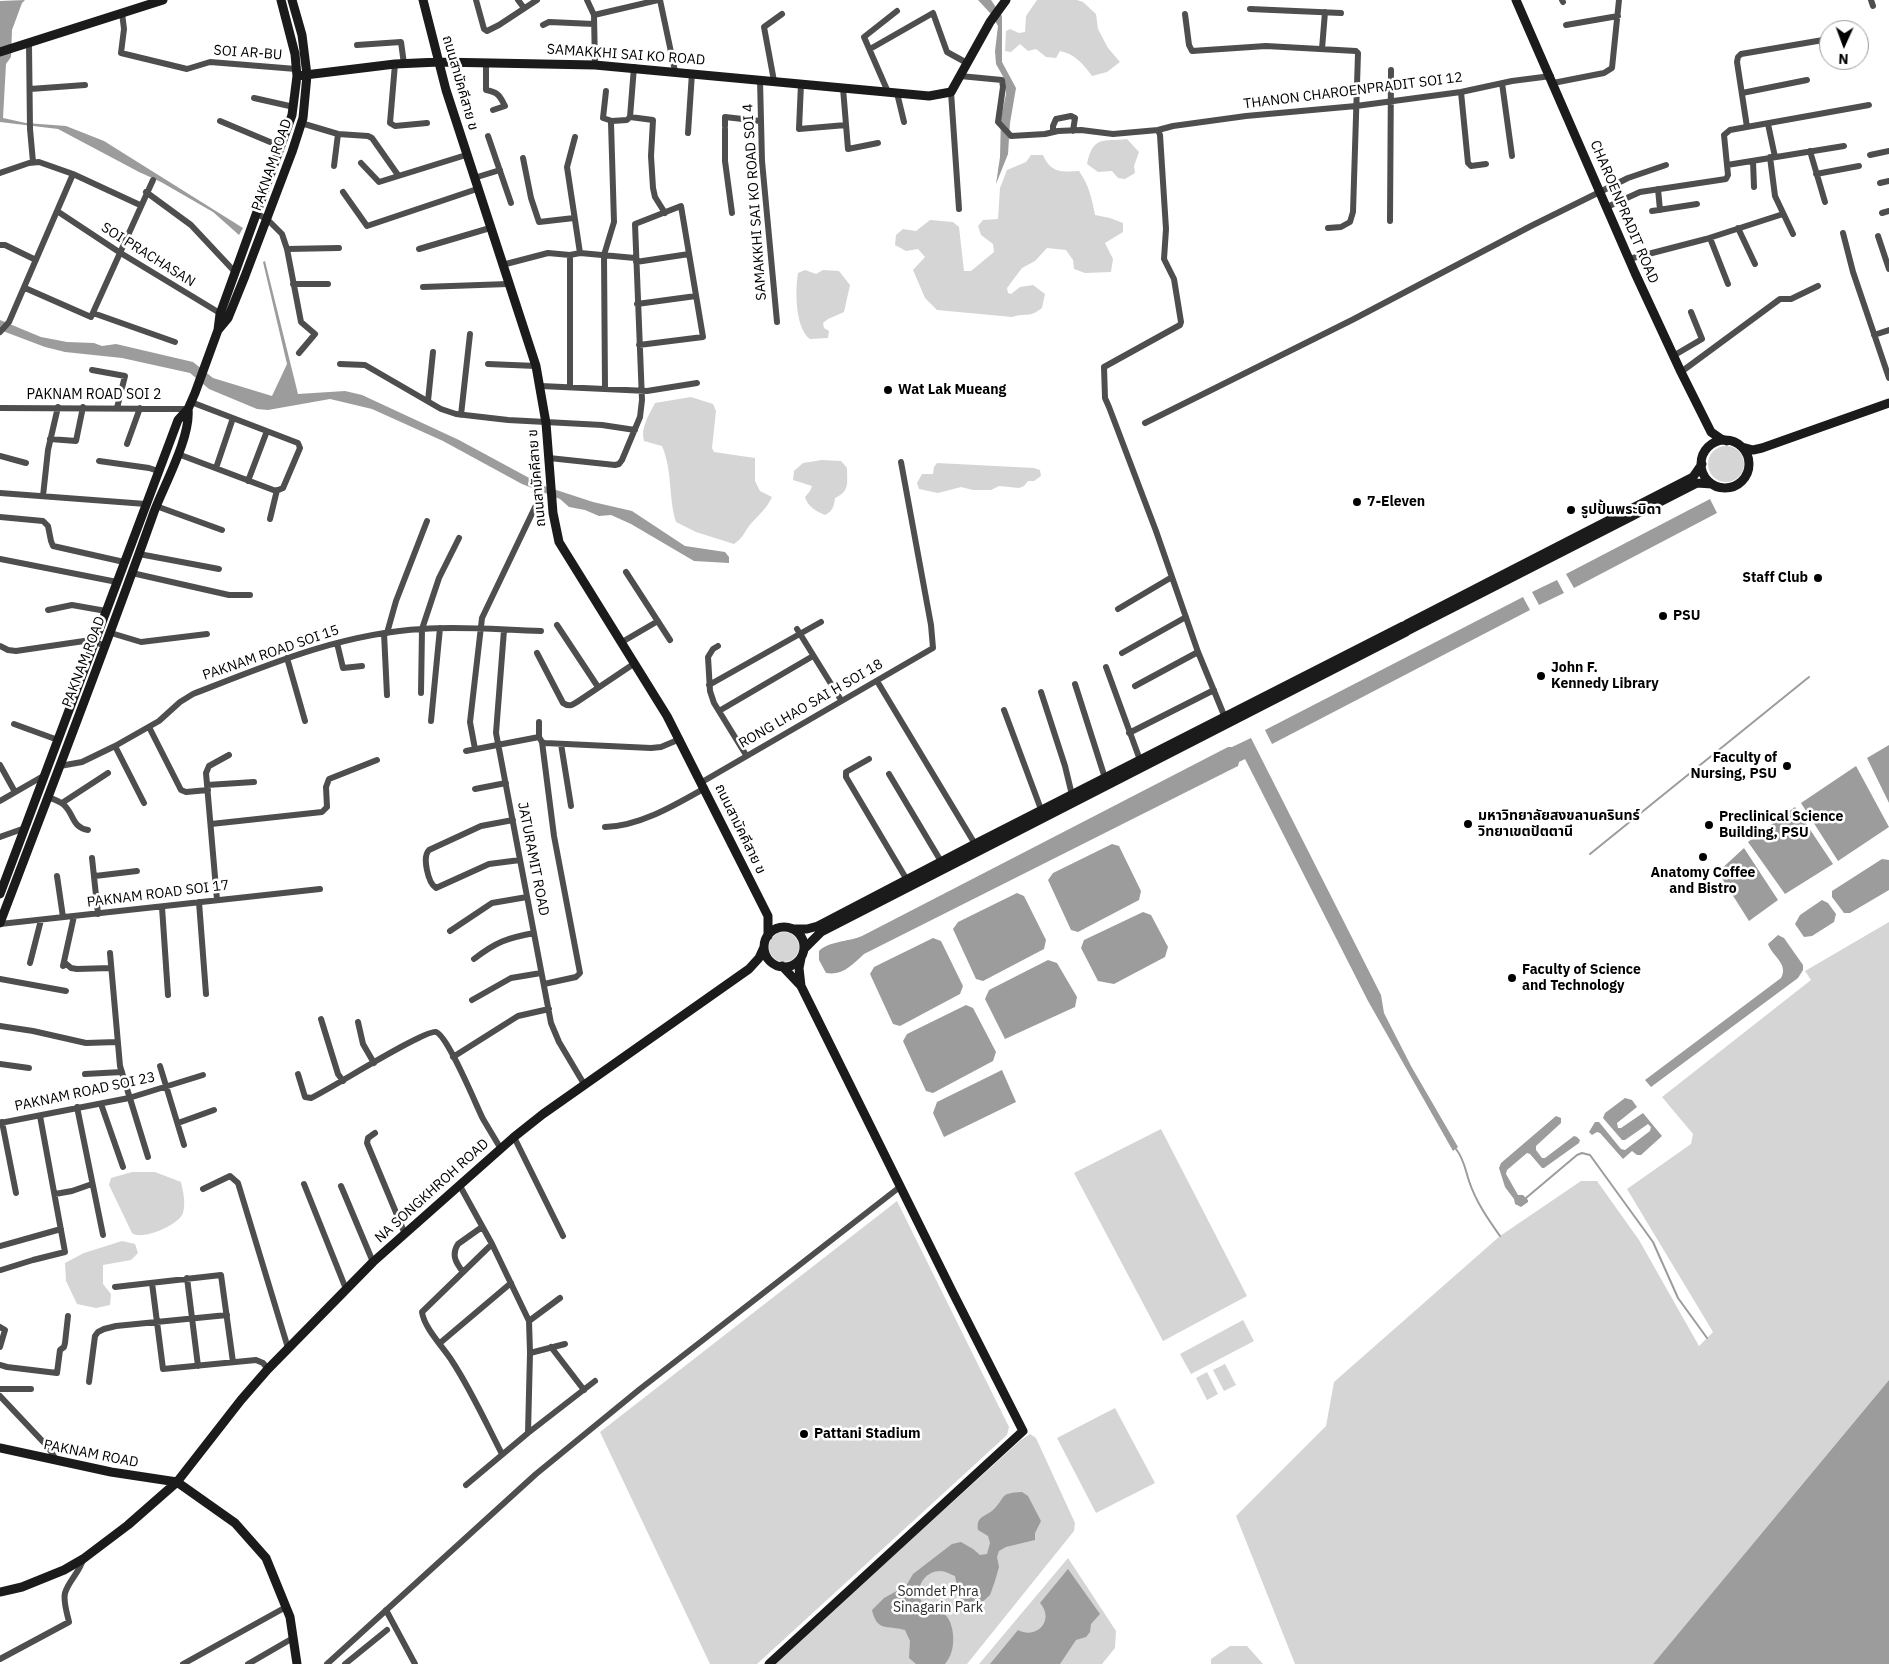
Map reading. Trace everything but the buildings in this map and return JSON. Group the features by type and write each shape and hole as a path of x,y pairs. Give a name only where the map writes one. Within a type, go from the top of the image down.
{"main road":[{"path":"0,52 164,0"},
{"name":"PAKNAM ROAD","path":"224,316 235,272 282,147 294,107 297,73 295,54 281,0"},
{"name":"PAKNAM ROAD","path":"0,894 158,471 178,420 191,401 218,330 267,219 301,123 308,74 302,35 292,0"},
{"name":"ถนนสามัคคีสาย ข","path":"423,0 446,90 466,155 536,366 546,423 552,501 559,542 680,739 768,916 768,936"},
{"name":"CHAROENPRADIT ROAD","path":"1516,0 1680,372 1711,432"},
{"path":"952,92 990,22 1004,3"},
{"name":"SAMAKKHI SAI KO ROAD","path":"297,73 308,74 400,64 439,62 595,65 676,71 929,96 952,92"},
{"name":"PAKNAM ROAD","path":"0,924 156,506 178,454 188,423 191,401"},
{"path":"1406,628 1693,477 1702,464 1711,432 1727,441 1753,450 1889,403"},
{"path":"1707,449 1716,442 1727,441"},
{"path":"1742,447 1748,456 1749,466"},
{"path":"778,965 793,964 821,932 943,865 1406,628 1697,483 1712,484 1719,487 1733,486 1744,480 1755,454 1762,448"},
{"path":"1702,464 1706,478 1712,484"},
{"path":"115,587 124,594"},
{"path":"801,986 767,957 764,947 768,936 776,929 812,929 907,880 943,865 975,844 1044,814 1072,795 1140,760 1226,720"},
{"path":"36,800 47,801"},
{"path":"768,916 777,923 791,928 802,938 802,954 799,968 801,986 1023,1431 769,1664"},
{"name":"NA SONGKHROH ROAD","path":"0,1592 43,1579 64,1570 83,1559 128,1524 176,1482 268,1369 374,1262 514,1137 584,1084 749,969 759,958 764,947"},
{"name":"NA SONGKHROH ROAD","path":"749,969 762,965 778,965"},
{"name":"PAKNAM ROAD","path":"0,1448 58,1462 176,1482"},
{"path":"176,1482 235,1523 266,1558 290,1617 297,1664"}],"street":[{"path":"476,0 484,29 487,31 499,26 537,0"},
{"path":"518,0 524,8"},
{"path":"587,0 594,15 595,65"},
{"path":"594,15 630,3 659,0 676,71"},
{"path":"1566,25 1618,16 1620,0"},
{"path":"1250,9 1342,12"},
{"path":"897,12 864,37 892,92 904,122"},
{"path":"1322,49 1325,12"},
{"name":"SOI AR-BU","path":"122,13 124,30 121,53 187,69 210,62 297,73"},
{"path":"870,50 933,13 947,52 968,63"},
{"path":"774,81 764,26 782,14"},
{"path":"1185,14 1188,45 1192,51 1266,46 1356,51 1358,53 1352,219 1347,225 1328,228"},
{"name":"THANON CHAROENPRADIT SOI 12","path":"960,76 1002,80 1003,87 997,118 1000,126 1011,136 1073,130 1113,134 1158,130 1173,126 1246,116 1356,106 1461,92 1502,83 1552,80 1604,73 1612,68 1618,16"},
{"path":"543,25 549,22 594,24"},
{"path":"1747,127 1737,62 1738,57 1741,54 1819,41"},
{"path":"357,45 401,42 400,64 390,123 396,126 427,123"},
{"path":"28,44 33,162"},
{"path":"486,62 486,90 499,94 505,106 494,110"},
{"path":"606,91 603,118 612,121 627,120 630,116 634,68"},
{"path":"1390,221 1391,70"},
{"path":"688,133 692,73"},
{"name":"SAMAKKHI SAI KO ROAD SOI 4","path":"760,80 762,161 777,322"},
{"path":"1742,93 1807,80"},
{"path":"1502,83 1512,156"},
{"path":"801,84 799,129 846,125"},
{"path":"30,89 85,85"},
{"path":"843,88 848,149 878,143"},
{"path":"952,92 958,209"},
{"path":"1461,92 1468,163 1471,166 1486,164"},
{"path":"254,98 294,107"},
{"path":"1607,207 1640,192 1728,178 1724,135 1730,130 1869,105"},
{"path":"630,116 653,120 651,156 653,188 655,197 665,213"},
{"path":"1053,132 1056,119 1066,116 1074,118 1073,130"},
{"path":"732,213 726,161 725,117 760,121"},
{"path":"220,121 282,147"},
{"path":"604,388 604,255 614,222 610,150 612,121"},
{"path":"301,123 338,134 368,136 372,138 398,175"},
{"path":"1768,124 1773,157 1772,185 1775,196 1793,234"},
{"path":"1158,130 1161,138 1166,229 1164,259 1174,279 1181,322 1176,327 1107,364 1102,370 1105,398 1198,652 1226,720"},
{"path":"334,166 338,134"},
{"path":"488,136 511,203"},
{"path":"575,137 567,168 580,252"},
{"path":"1727,165 1810,150 1844,146"},
{"path":"1810,150 1825,202"},
{"path":"1870,155 1889,151"},
{"path":"362,163 379,182 466,155"},
{"path":"522,158 531,198 539,222 574,218"},
{"path":"1753,161 1754,187"},
{"path":"0,173 33,162 39,162 73,174 140,205"},
{"path":"1145,423 1316,339 1531,226 1628,178 1666,165"},
{"path":"1816,174 1858,166"},
{"path":"474,178 500,170"},
{"path":"0,332 9,322 73,174"},
{"path":"92,315 140,205 153,180"},
{"path":"1880,183 1889,181"},
{"path":"342,192 367,226 477,189"},
{"path":"1658,189 1660,210"},
{"path":"146,192 190,225 235,272"},
{"path":"1652,211 1697,204"},
{"path":"549,458 618,465 622,460 635,430 642,407 642,391 639,345 635,260 635,224 681,206 703,337 639,345"},
{"name":"SOI PRACHASAN","path":"57,212 224,316"},
{"path":"257,214 267,219 282,234 287,249 301,322 316,334 299,353"},
{"path":"1629,259 1710,238 1783,214"},
{"path":"419,249 490,228"},
{"path":"1738,228 1755,264"},
{"path":"1843,233 1853,272 1889,378"},
{"path":"1878,236 1889,269"},
{"path":"1710,238 1728,284"},
{"path":"0,245 36,260"},
{"path":"287,249 339,248"},
{"path":"502,265 548,253 570,255 580,252 635,260 689,254"},
{"path":"570,255 570,387"},
{"path":"293,284 328,284"},
{"path":"423,287 508,284"},
{"path":"1680,372 1780,300 1791,300 1818,286"},
{"path":"24,288 92,315 175,342"},
{"path":"637,304 696,296"},
{"path":"1673,356 1702,339 1692,312"},
{"path":"1874,335 1889,330"},
{"path":"461,415 470,334"},
{"path":"428,401 434,352"},
{"path":"340,364 365,365 442,409 461,415 546,423 602,425 635,430"},
{"path":"488,364 536,366"},
{"path":"92,370 125,376 117,408"},
{"path":"541,386 642,391 667,389 697,383"},
{"name":"PAKNAM ROAD SOI 2","path":"0,408 140,408 191,401 298,443 300,446 283,488 278,490"},
{"path":"43,496 50,440 58,407"},
{"path":"50,440 76,441 83,407"},
{"path":"127,444 140,408"},
{"path":"216,468 233,418"},
{"path":"248,481 267,431"},
{"path":"178,454 272,490 278,490 270,519"},
{"path":"0,456 26,463"},
{"path":"99,462 149,468 158,471"},
{"name":"RONG LHAO SAI H SOI 18","path":"605,827 615,827 643,819 674,805 746,755 933,648 931,624 901,462"},
{"path":"0,492 146,504"},
{"path":"475,749 470,722 485,610 538,501"},
{"path":"156,506 222,530"},
{"path":"0,517 46,522 53,546 124,562"},
{"path":"387,695 385,633 427,521"},
{"path":"421,693 422,629 439,578 458,538"},
{"path":"139,554 219,569"},
{"path":"0,560 115,587"},
{"path":"626,572 670,640"},
{"path":"132,574 229,595 250,595"},
{"path":"1118,609 1172,577"},
{"path":"48,610 72,605 106,611"},
{"path":"1122,653 1186,617"},
{"path":"622,642 658,621"},
{"path":"710,685 799,632 822,622"},
{"path":"557,624 598,687"},
{"path":"431,721 440,628"},
{"name":"PAKNAM ROAD SOI 15","path":"60,766 82,762 115,746 159,721 192,694 287,658 337,643 385,633 422,629 541,631"},
{"name":"JATURAMIT ROAD","path":"504,630 496,726 499,745 554,1032 584,1084"},
{"path":"799,632 840,700"},
{"path":"110,633 141,642 207,634"},
{"path":"0,646 16,651 88,640 105,646"},
{"path":"337,643 343,668 362,666"},
{"path":"718,646 708,657 713,699 746,755"},
{"path":"1135,686 1198,652"},
{"path":"537,653 566,705 571,706 635,663"},
{"path":"719,710 814,656"},
{"path":"287,658 305,721"},
{"path":"1106,667 1140,760"},
{"path":"877,681 975,844"},
{"path":"1075,684 1105,778"},
{"path":"1129,733 1214,690"},
{"path":"1040,692 1065,766 1072,795"},
{"path":"1004,710 1044,814"},
{"path":"539,722 556,846 580,973 576,977 544,984"},
{"path":"14,724 58,740"},
{"path":"149,727 181,790 186,792 254,782"},
{"path":"466,751 540,740 561,744 651,748 661,747 680,739"},
{"path":"561,744 571,806"},
{"path":"115,746 144,803"},
{"path":"217,900 206,773 208,768 229,755"},
{"path":"869,758 846,772 846,777 907,880"},
{"path":"211,824 322,812 327,807 326,787 329,779 376,760"},
{"path":"0,764 15,792"},
{"path":"47,801 62,803 108,773"},
{"path":"889,774 943,865"},
{"path":"0,801 46,775"},
{"path":"475,789 506,783"},
{"path":"62,803 76,824 80,828 88,830"},
{"path":"513,820 481,826 429,850 426,855 427,866 432,885 436,888 489,864 520,860"},
{"path":"0,838 25,828"},
{"path":"92,858 98,914"},
{"path":"95,876 137,871"},
{"path":"57,876 63,918"},
{"name":"PAKNAM ROAD SOI 17","path":"0,924 320,889"},
{"path":"450,931 492,903 527,897"},
{"path":"200,902 206,994"},
{"path":"162,907 168,995"},
{"path":"74,916 63,964 76,969 111,968"},
{"path":"30,963 41,920"},
{"path":"474,959 505,939 534,933"},
{"path":"110,953 122,1072 148,1157"},
{"path":"472,1000 511,978 542,973"},
{"path":"0,979 66,991"},
{"path":"453,1057 518,1016 549,1009"},
{"path":"321,1018 338,1074 343,1081"},
{"path":"358,1022 362,1041 374,1063"},
{"path":"0,1026 86,1043 118,1042"},
{"path":"298,1074 305,1097 308,1099 319,1095 433,1032 442,1038 453,1057 500,1149"},
{"path":"0,1064 29,1068"},
{"path":"160,1066 184,1145"},
{"path":"85,1074 122,1072"},
{"name":"PAKNAM ROAD SOI 23","path":"1,1122 129,1098 203,1075"},
{"path":"101,1104 123,1167"},
{"path":"77,1107 102,1235"},
{"path":"178,1122 214,1110"},
{"path":"1,1270 33,1260 64,1254 65,1250 40,1116"},
{"path":"1,1122 16,1193"},
{"path":"375,1133 368,1138 368,1144 405,1234"},
{"path":"514,1137 563,1236"},
{"path":"203,1189 230,1176 240,1186 288,1348"},
{"path":"54,1194 72,1191 92,1184"},
{"path":"304,1184 346,1289"},
{"path":"341,1186 374,1262"},
{"path":"460,1186 492,1244 529,1321 528,1433"},
{"path":"327,1664 542,1469 640,1389 901,1186"},
{"path":"463,1272 454,1256 456,1248 458,1244 482,1227"},
{"path":"0,1246 61,1229"},
{"path":"492,1244 422,1312 422,1315 452,1361 502,1454"},
{"path":"115,1287 221,1275 233,1362"},
{"path":"187,1278 198,1366"},
{"path":"152,1283 163,1369 256,1360 263,1363 268,1369"},
{"path":"440,1343 511,1283"},
{"path":"529,1321 560,1298"},
{"path":"90,1382 95,1336 98,1332 116,1326 227,1314"},
{"path":"0,1365 7,1368 57,1373 60,1350 64,1347 65,1343 68,1316"},
{"path":"0,1327 5,1330 0,1347"},
{"path":"530,1353 565,1344"},
{"path":"551,1347 584,1390"},
{"path":"466,1486 502,1454 595,1381"},
{"path":"0,1389 32,1389"},
{"path":"0,1396 48,1448 58,1462"},
{"path":"0,1659 69,1622 64,1598 65,1592 80,1568 83,1559"},
{"path":"183,1664 286,1607"},
{"path":"386,1610 415,1664"},
{"path":"345,1664 387,1630"},
{"path":"248,1664 293,1638"}],"green space":[{"path":"1037,0 1077,0 1083,2 1096,14 1098,29 1108,48 1120,62 1107,72 1092,76 1078,60 1065,52 1060,51 1056,58 1046,57 1036,49 1028,51 1020,44 1011,52 1005,51 1006,31 1010,29 1019,33 1025,32 1026,16"},
{"path":"1127,139 1139,152 1134,166 1135,173 1125,179 1118,178 1112,171 1098,172 1087,164 1092,148 1096,144 1105,141"},
{"path":"1031,155 1043,155 1049,165 1057,170 1079,171 1088,187 1095,215 1123,223 1123,232 1105,243 1113,259 1111,272 1085,273 1074,269 1073,260 1066,250 1047,248 1035,261 1022,268 1007,288 1008,293 1011,294 1020,287 1033,285 1045,294 1042,308 1037,311 1012,317 937,310 925,298 913,270 925,257 918,249 906,251 895,245 896,235 903,229 916,231 930,220 953,222 959,227 964,271 971,271 994,252 993,244 981,235 978,226 983,220 998,219 1000,188 1007,170 1026,162"},
{"path":"805,270 816,274 823,270 839,271 850,285 844,312 823,323 824,328 829,331 828,338 810,339 801,326 797,308 797,280 798,273"},
{"path":"691,397 713,404 716,411 712,448 714,452 755,458 755,481 760,491 772,497 741,538 734,544 696,532 676,522 668,465 662,446 644,441 644,426 655,403"},
{"path":"1726,446 1739,451 1744,464 1739,477 1726,482 1713,477 1708,464 1713,451"},
{"path":"822,460 841,461 847,468 847,486 835,498 833,508 825,515 818,512 806,500 805,497 812,486 793,480 794,471 803,463"},
{"path":"937,463 1034,468 1040,470 1041,476 1034,481 1028,481 1019,488 999,486 991,490 973,490 961,487 938,493 919,489 917,483 922,474 933,474"},
{"path":"1889,922 1889,1380 1653,1664 1295,1664 1236,1516 1326,1426 1334,1382 1500,1236 1581,1181 1597,1181 1639,1240 1699,1346 1713,1332 1627,1189 1691,1144 1693,1134 1662,1097 1811,980 1805,971"},
{"path":"784,932 795,936 799,947 795,958 784,962 773,958 769,947 773,936"},
{"path":"1161,1129 1247,1296 1163,1341 1074,1173"},
{"path":"132,1172 155,1172 181,1182 184,1205 180,1218 168,1227 151,1233 137,1235 132,1233 109,1185 111,1178"},
{"name":"Pattani Stadium","path":"897,1201 1009,1427 1007,1435 757,1664 710,1664 600,1432"},
{"path":"122,1241 135,1244 138,1253 131,1260 103,1265 103,1284 111,1294 110,1305 96,1308 77,1304 66,1281 65,1263 84,1253"},
{"path":"1243,1320 1254,1341 1191,1374 1180,1354"},
{"path":"1225,1364 1236,1385 1224,1391 1213,1370"},
{"path":"1207,1372 1218,1394 1207,1400 1196,1378"},
{"path":"1115,1408 1155,1483 1096,1513 1057,1438"},
{"name":"Somdet Phra Sinagarin Park","path":"1030,1434 1036,1438 1075,1523 1074,1531 967,1664 774,1664 1021,1440"},
{"path":"1068,1558 1116,1631 1115,1648 1102,1664 979,1664"},
{"path":"1230,1646 1247,1646 1263,1664 1211,1664 1211,1659"}],"shaded area":[{"path":"25,0 22,3 12,30 11,57 6,64 3,118 26,123 66,126 104,141 243,228 239,235 213,212 161,182 58,129 0,122 0,1"},
{"path":"978,0 991,0 1002,16 1002,62 1016,88 1010,123 1008,154 996,184 1000,157 1001,118 1006,94 1005,80 996,64 995,51 998,26 991,14"},
{"path":"265,261 298,394 345,391 362,395 459,440 544,486 593,502 632,511 685,546 725,552 729,557 729,563 694,561 631,524 611,515 599,516 585,510 569,507 560,499 522,484 443,441 372,409 330,399 268,410 257,409 209,389 190,373 122,358 65,352 45,347 0,330 0,320 41,337 67,342 94,343 102,346 116,344 193,362 213,378 272,396 287,364 263,262"},
{"path":"1710,499 1717,513 1574,588 1566,574"},
{"path":"1557,580 1564,593 1539,605 1532,592"},
{"path":"1523,597 1530,610 1272,744 1265,730"},
{"path":"1251,738 1381,995 1384,1013 1411,1066 1458,1147 1453,1151 1368,1001 1245,759 1239,762 1238,766 864,954 843,971 826,973 819,960 819,951 828,945 862,936 1228,747"},
{"path":"1889,745 1889,803 1867,758"},
{"path":"1856,766 1889,827 1838,861 1801,803"},
{"path":"1795,807 1833,864 1785,894 1748,842"},
{"path":"1112,844 1119,846 1141,891 1139,900 1078,932 1071,930 1048,880 1053,873"},
{"path":"1744,848 1778,900 1749,921 1718,872"},
{"path":"1882,859 1889,860 1889,890 1850,913 1844,913 1832,897 1832,891"},
{"path":"1017,893 1024,896 1046,940 1044,949 983,981 976,979 953,929 958,922"},
{"path":"1822,900 1828,903 1836,914 1834,922 1812,936 1804,937 1795,924 1800,915"},
{"path":"1143,912 1151,915 1168,947 1165,957 1114,984 1098,981 1081,948 1084,940"},
{"path":"1778,935 1784,938 1803,965 1803,970 1798,978 1651,1087 1645,1080 1781,978 1783,968 1768,944"},
{"path":"933,938 941,941 963,986 960,994 900,1026 893,1024 870,974 874,967"},
{"path":"1048,960 1057,963 1077,997 1075,1007 1005,1039 985,999 989,990"},
{"path":"966,1005 973,1008 996,1052 993,1061 933,1093 926,1091 903,1041 907,1034"},
{"path":"1002,1070 1016,1102 944,1137 933,1113 937,1102"},
{"path":"1625,1098 1632,1100 1637,1107 1617,1123 1618,1128 1621,1128 1643,1113 1662,1136 1641,1155 1637,1155 1632,1151 1623,1159 1600,1133 1597,1132 1592,1135 1589,1132 1595,1122 1599,1122 1621,1149 1625,1150 1650,1131 1651,1127 1648,1124 1625,1140 1622,1140 1603,1118 1605,1113"},
{"path":"1556,1116 1561,1118 1561,1123 1536,1146 1536,1150 1542,1158 1545,1158 1574,1136 1580,1140 1579,1143 1544,1168 1527,1153 1507,1170 1506,1174 1518,1195 1523,1195 1528,1200 1521,1207 1515,1204 1514,1199 1505,1187 1499,1168 1501,1163"},
{"path":"1889,1380 1889,1664 1653,1664"},
{"path":"1022,1492 1028,1496 1041,1521 1035,1533 1035,1540 1006,1547 999,1551 997,1557 999,1567 990,1595 978,1606 968,1605 960,1601 955,1576 946,1572 931,1573 921,1583 919,1593 924,1605 941,1612 947,1617 952,1630 953,1646 945,1664 916,1664 909,1658 910,1641 905,1630 880,1625 874,1617 872,1610 884,1598 906,1586 913,1574 952,1544 961,1542 980,1555 987,1554 990,1543 988,1536 978,1530 978,1522 997,1506 1004,1496 1009,1493"},
{"path":"1068,1569 1100,1614 1091,1624 1090,1632 1086,1637 1076,1640 1060,1664 990,1664 1018,1630 1032,1632 1042,1627 1046,1616 1040,1603"}],"waterway":[{"path":"1590,854 1809,677"},
{"path":"1456,1149 1463,1160 1475,1196 1500,1236"},
{"path":"1526,1198 1577,1155 1582,1153 1590,1155 1653,1242 1678,1298 1707,1338"}],"place":[{"name":"Wat Lak Mueang","path":"888,390"},
{"name":"7-Eleven","path":"1357,502"},
{"name":"รูปปั้นพระบิดา","path":"1571,510"},
{"name":"Staff Club","path":"1818,578"},
{"name":"PSU","path":"1663,616"},
{"name":"John F. Kennedy Library","path":"1541,676"},
{"name":"Faculty of Nursing, PSU","path":"1787,766"},
{"name":"มหาวิทยาลัยสงขลานครินทร์ วิทยาเขตปัตตานี","path":"1468,824"},
{"name":"Preclinical Science Building, PSU","path":"1709,825"},
{"name":"Anatomy Coffee and Bistro","path":"1703,857"},
{"name":"Faculty of Science and Technology","path":"1512,978"},
{"name":"Pattani Stadium","path":"804,1434"}]}
